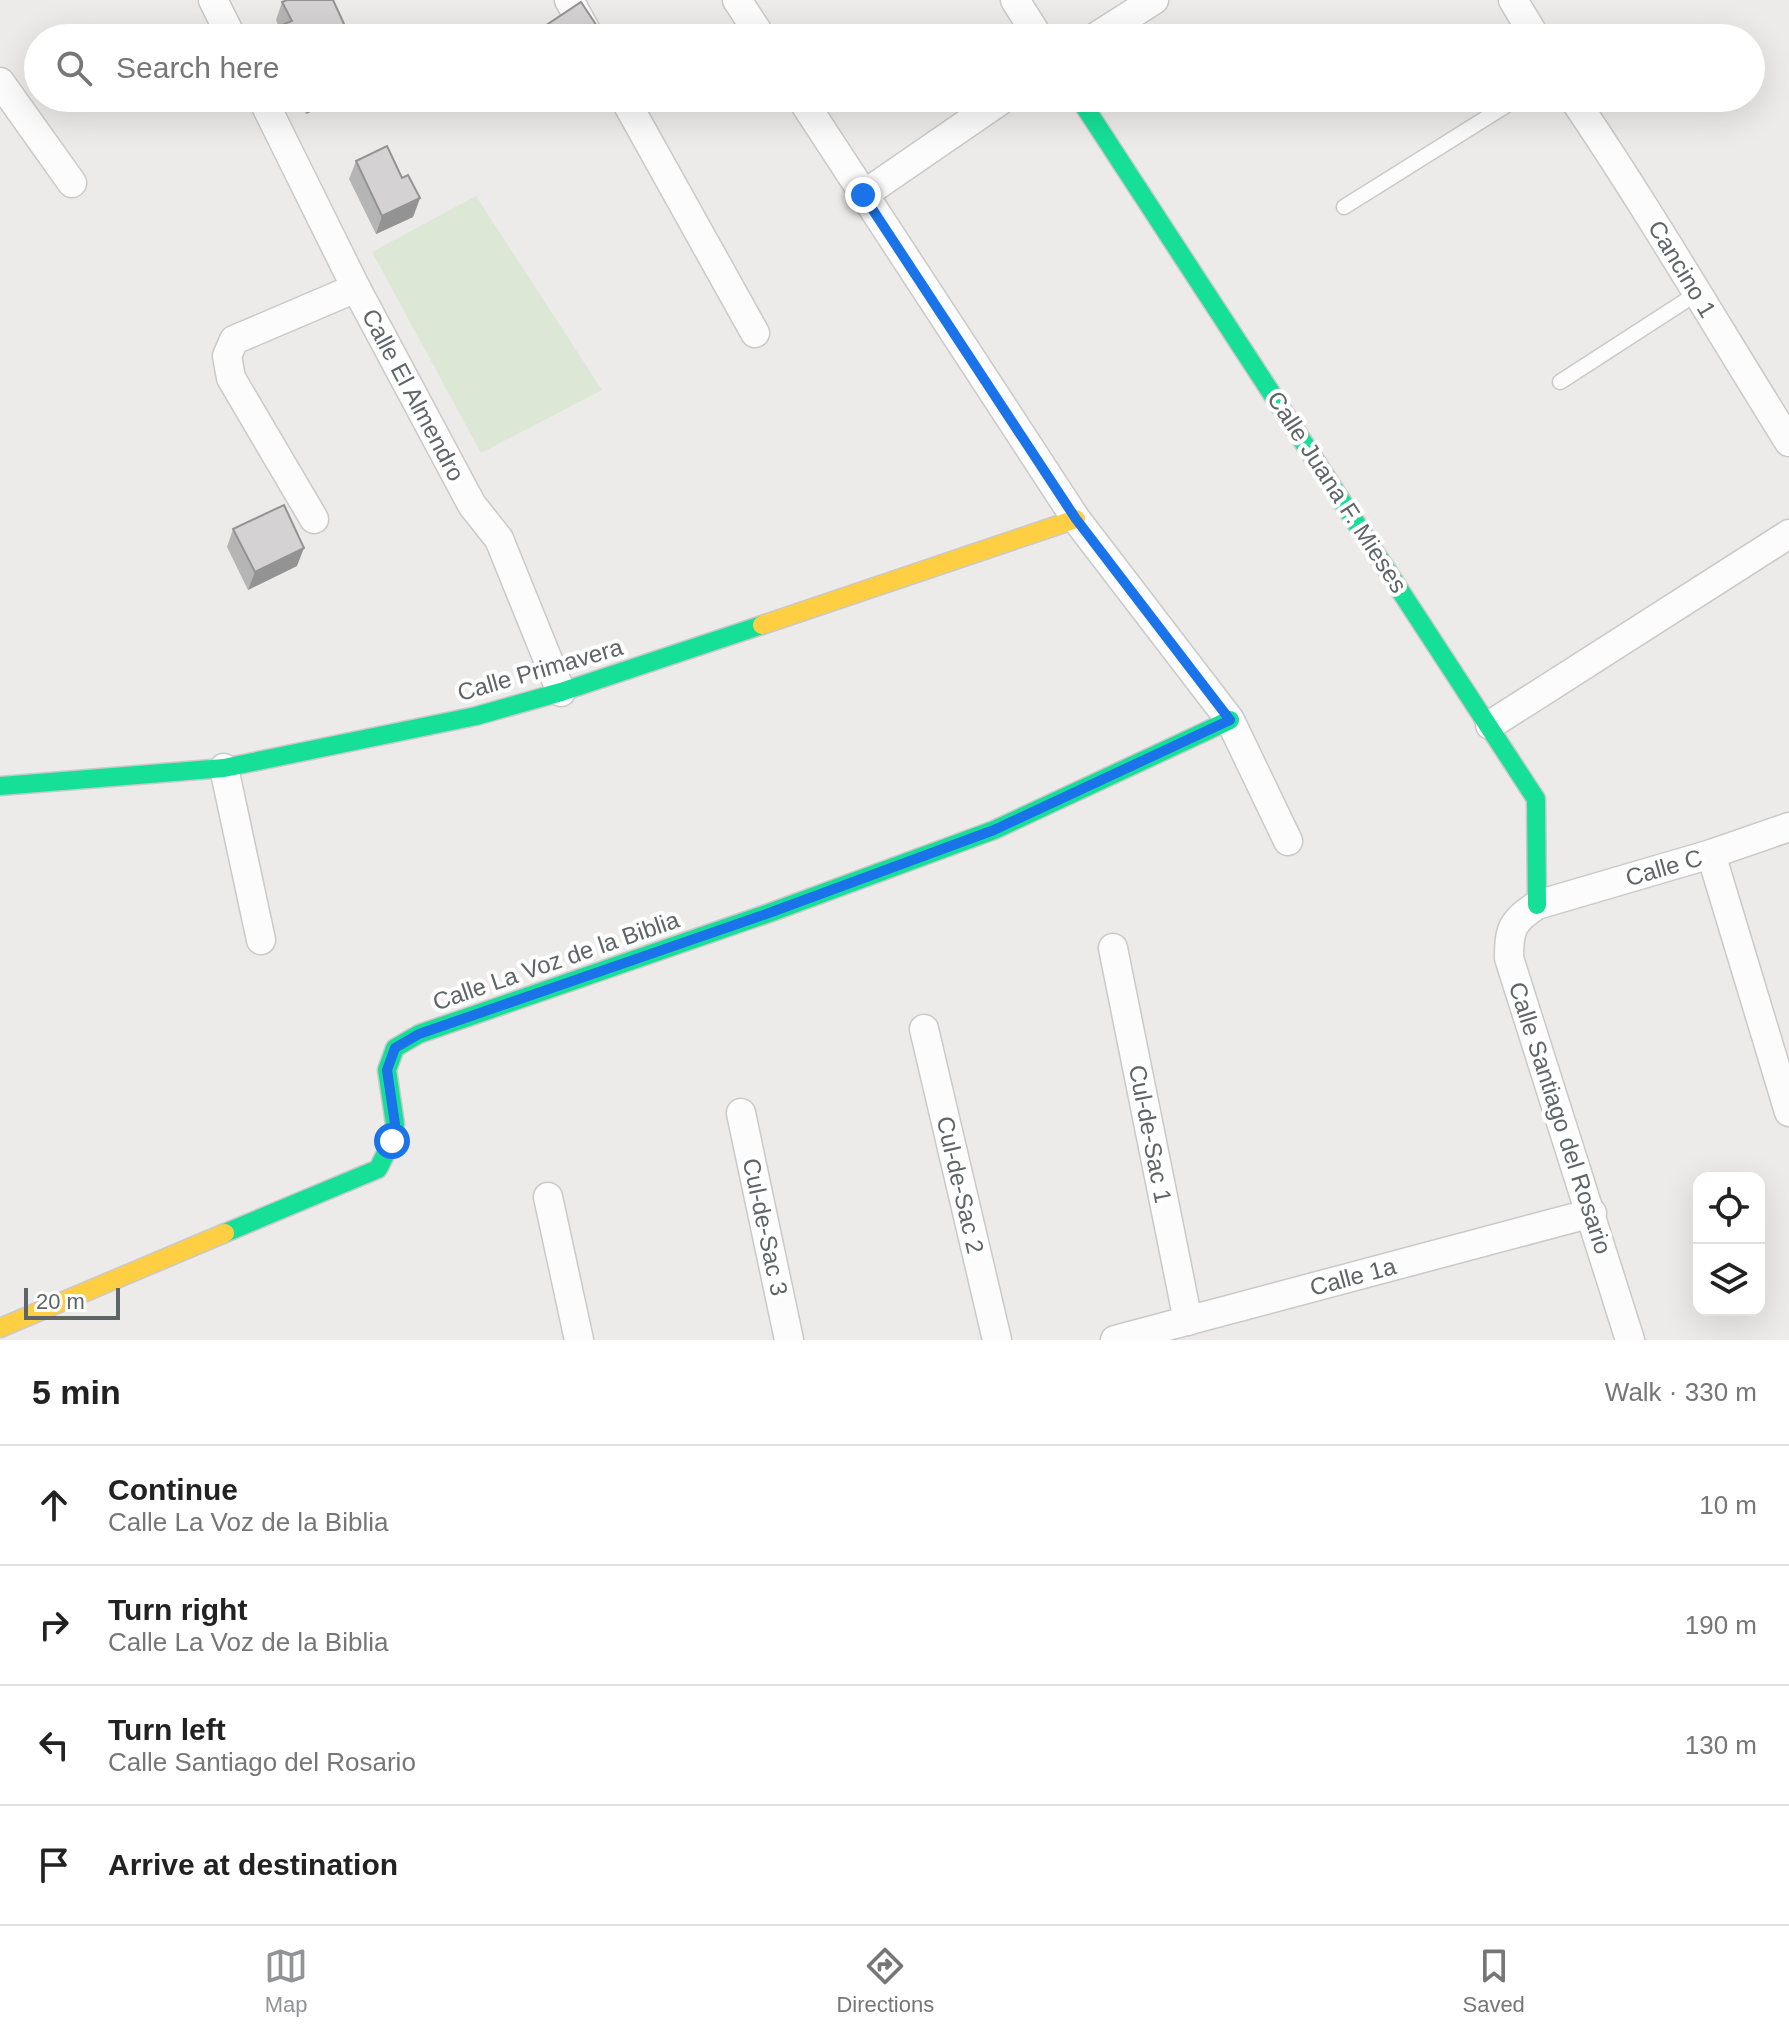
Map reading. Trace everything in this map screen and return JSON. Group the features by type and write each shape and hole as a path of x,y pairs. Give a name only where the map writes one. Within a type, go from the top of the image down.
{"street":[{"path":"213,0 225,24"},
{"path":"569,0 582,24"},
{"path":"737,0 753,24"},
{"path":"1015,0 1030,24"},
{"path":"1116,24 1154,0"},
{"path":"1513,0 1528,24"},
{"path":"0,82 72,183"},
{"name":"Calle El Almendro","path":"269,112 356,288 472,505 499,539 561,692"},
{"path":"632,112 755,333"},
{"path":"810,112 1076,519 1230,720 1288,841"},
{"path":"863,195 984,112"},
{"name":"Calle Juana F. Mieses","path":"1088,112 1536,799 1537,905"},
{"name":"Cancino 1","path":"1582,112 1635,190 1789,442"},
{"path":"314,519 231,378 227,356 234,340 356,288"},
{"name":"Calle Primavera","path":"0,786 224,768 476,716 561,692 1076,519"},
{"path":"1490,725 1789,534"},
{"name":"Calle La Voz de la Biblia","path":"0,1328 378,1169 392,1141 395,1124 387,1070 395,1048 419,1034 769,913 994,830 1230,720"},
{"path":"224,768 261,940"},
{"name":"Calle C","path":"1537,905 1711,854 1789,827"},
{"path":"1711,854 1789,1112"},
{"name":"Calle Santiago del Rosario","path":"1537,905 1518,916 1509,938 1509,958 1630,1340"},
{"name":"Cul-de-Sac 1","path":"1113,948 1188,1321"},
{"name":"Cul-de-Sac 2","path":"924,1029 997,1340"},
{"name":"Cul-de-Sac 3","path":"741,1113 789,1340"},
{"path":"548,1197 579,1340"},
{"name":"Calle 1a","path":"1115,1340 1592,1213"}],"lane":[{"path":"1344,207 1496,112"},
{"path":"1560,382 1696,294"}],"green space":[{"path":"476,196 602,390 481,453 372,252"}],"building":[{"path":"333,0 344,24 284,24 292,21 282,2"},
{"path":"581,2 596,24 548,24"},
{"path":"387,146 402,178 408,175 420,198 382,216 356,161"},
{"path":"284,505 304,548 255,572 233,529"}],"traffic: fast":[{"path":"1088,112 1536,799 1537,905"},
{"path":"0,786 224,768 476,716 561,692 762,625"},
{"path":"225,1233 378,1169 392,1141 395,1124 387,1070 395,1048 419,1034 769,913 994,830 1230,720"}],"traffic: slow":[{"path":"762,625 1076,519"},
{"path":"0,1328 225,1233"}],"route":[{"path":"392,1141 395,1124 387,1070 395,1048 419,1034 769,913 994,830 1230,720 1076,519 863,195"}]}
